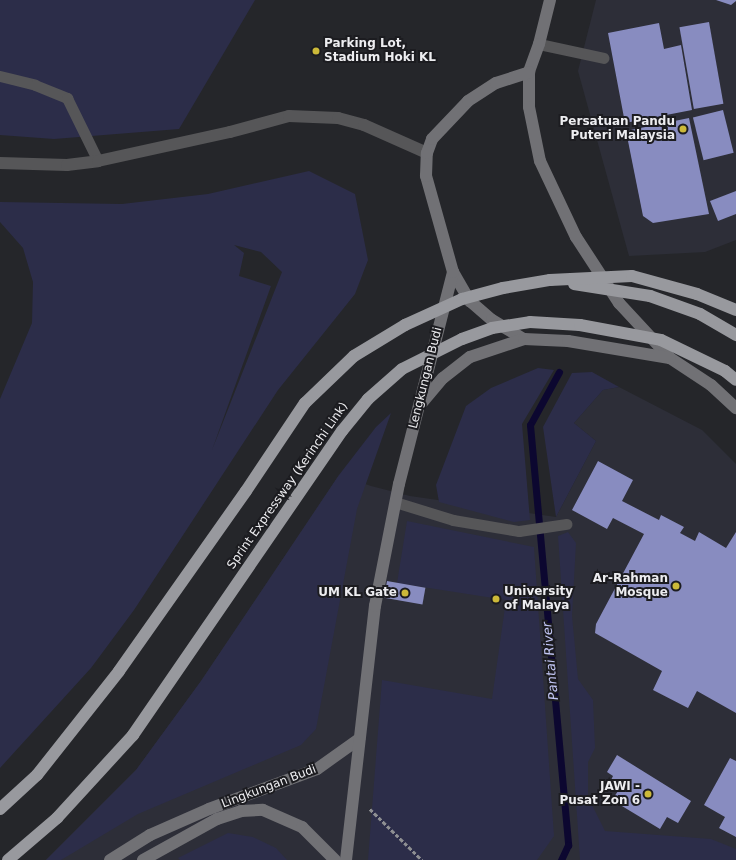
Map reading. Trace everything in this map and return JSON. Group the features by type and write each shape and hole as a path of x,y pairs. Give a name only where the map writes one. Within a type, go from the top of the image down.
{"highway":[{"path":"0,809 37,775 119,671 242,497 305,403 354,356 404,325 462,299 503,288 550,280 632,276 697,294 736,310"},
{"path":"550,280 671,302 700,314 736,335"},
{"name":"Sprint Expressway (Kerinchi Link)","path":"8,860 57,818 133,735 342,431 368,399 402,369 462,339 492,328 530,322 580,325 661,340 725,371 736,380"}],"street":[{"path":"550,0 539,44 529,72 529,107 540,161 573,230 619,303 670,358 711,385 736,408"},
{"name":"Lengkungan Budi","path":"359,739 375,606 395,502 453,272 426,176 427,153 432,139 468,101 496,84 529,72"},
{"path":"0,164 67,165 98,161 230,132 289,116 338,118 364,125 427,153"},
{"path":"453,272 470,301 492,320 524,339"},
{"path":"419,407 443,378 470,357 524,339 568,341 622,348 670,358"},
{"path":"346,860 352,792 359,739"},
{"name":"Lingkungan Budi","path":"110,860 150,836 209,809 317,769 359,739"},
{"name":"Lingkungan Budi","path":"142,860 217,819 241,811 263,810 302,827 335,860"}],"lane":[{"path":"539,44 604,58"},
{"path":"0,76 35,85 67,98 98,161"},
{"path":"395,502 453,520 519,531 566,524"}],"path":[{"path":"352,792 422,860"}],"shaded area":[{"path":"0,0 255,0 179,129 54,139 0,135"},
{"path":"596,0 736,0 736,240 705,252 629,256 578,71"},
{"path":"309,171 355,194 368,260 355,294 278,390 134,610 91,668 0,768 0,399 32,323 33,282 23,248 0,222 0,202 122,204 208,194","holes":["234,245 261,252 282,272 212,450 271,286 239,276 244,253"]},
{"path":"538,368 554,370 522,424 530,520 514,522 439,502 436,485 466,406 491,388"},
{"path":"592,372 619,387 603,390 574,423 596,441 556,517 543,427 572,373"},
{"name":"University of Malaya","path":"619,387 702,430 736,464 736,860 46,860 136,770 201,681 339,475 371,486 410,496 556,517 596,441 574,423 603,390"},
{"path":"391,413 357,509 316,729 301,745 138,814 61,860 46,860 136,770 201,681 339,475 376,427"},
{"path":"407,521 534,547 554,836 537,860 368,860 382,680 492,699 506,600 397,583"},
{"path":"568,532 576,543 572,616 578,679 593,700 595,748 588,762 588,797 605,831 711,839 736,849 736,860 580,860 558,536"},
{"path":"228,833 253,837 276,848 287,860 180,860 178,858"}],"building":[{"path":"716,0 736,0 736,1 731,5"},
{"path":"709,22 723,104 694,109 679,27"},
{"path":"659,23 664,49 681,45 692,110 625,123 608,33"},
{"path":"723,110 734,153 704,160 693,117"},
{"path":"689,118 709,214 653,223 643,216 626,131"},
{"path":"736,191 736,214 718,221 710,201"},
{"name":"Ar-Rahman Mosque","path":"598,461 633,480 622,501 659,520 661,515 684,527 680,533 695,541 699,532 726,548 736,532 736,713 697,691 688,708 653,690 662,671 595,633 596,624 644,534 613,518 607,529 572,510"},
{"name":"UM KL Gate","path":"387,581 425,588 422,605 384,598"},
{"name":"JAWI - Pusat Zon 6","path":"617,755 691,801 678,823 667,817 660,829 612,800 620,788 610,782 613,776 607,772"},
{"path":"730,758 736,761 736,837 719,828 725,817 704,805"}],"waterway":[{"name":"Pantai River","path":"559,372 530,425 568,845 561,860"}],"place":[{"name":"Parking Lot, Stadium Hoki KL","path":"316,51"},
{"name":"Persatuan Pandu Puteri Malaysia","path":"683,129"},
{"name":"Ar-Rahman Mosque","path":"676,586"},
{"name":"UM KL Gate","path":"405,593"},
{"name":"University of Malaya","path":"496,599"},
{"name":"JAWI - Pusat Zon 6","path":"648,794"}]}
